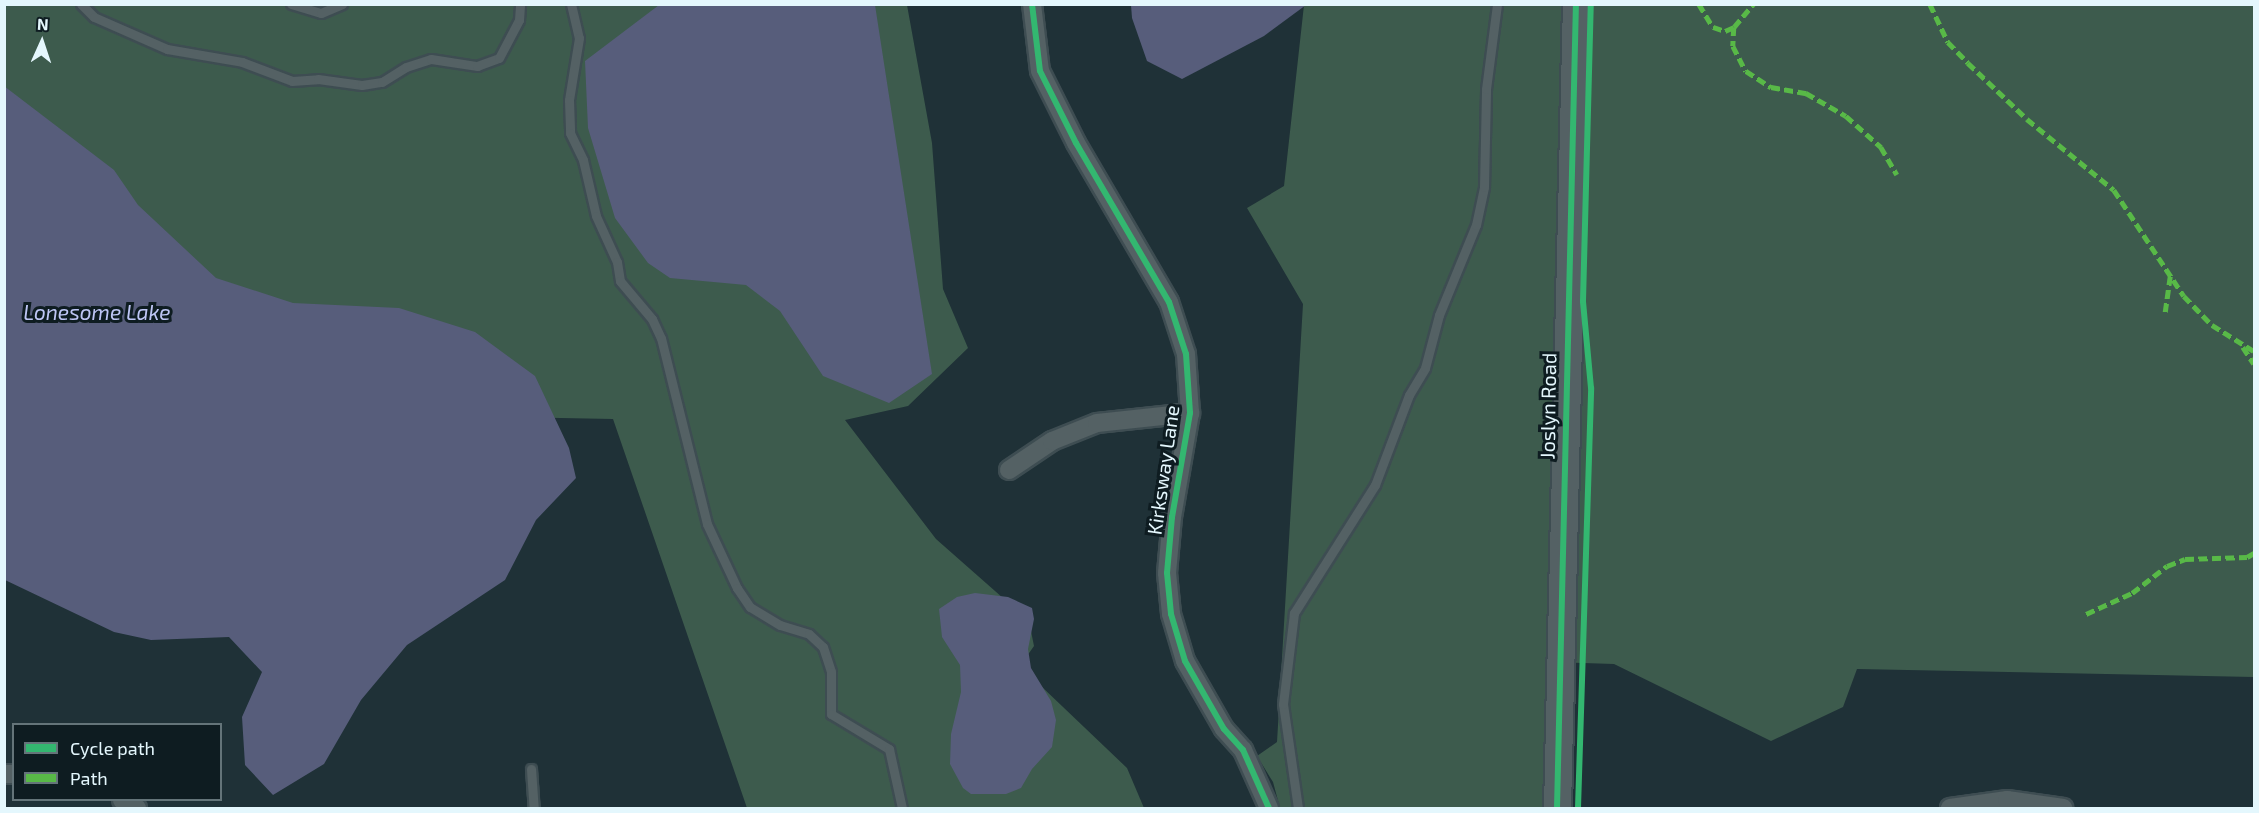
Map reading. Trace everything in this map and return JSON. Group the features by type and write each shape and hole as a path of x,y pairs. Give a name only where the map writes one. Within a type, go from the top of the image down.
{"street":[{"name":"Kirksway Lane","path":"1032,4 1040,71 1076,143 1169,302 1186,354 1190,413 1172,517 1167,573 1171,614 1185,661 1213,711 1243,750 1269,808"},
{"name":"Joslyn Road","path":"1557,808 1576,4"},
{"path":"1009,470 1052,441 1097,423 1190,413"},
{"path":"1950,808 2007,800 2063,808"}],"lane":[{"path":"81,4 94,17 167,49 242,62 292,81 318,79 362,85 382,82 406,67 431,59 477,66 499,58 519,20 520,4"},
{"path":"291,4 321,13 342,4"},
{"path":"571,4 579,38 568,100 570,133 583,160 596,216 621,280 652,319 661,338 707,524 750,607 780,625 808,634 823,647 831,672 831,714 889,749 902,808"},
{"path":"1298,808 1283,704 1294,613 1375,485 1409,395 1425,368 1439,315 1476,225 1484,187 1486,89 1497,4"},
{"path":"531,769 534,808"}],"green space":[{"path":"5,5 907,5 932,143 943,289 968,348 908,406 845,420 936,539 1029,621 1034,646 1020,666 1127,768 1144,808 747,808 613,419 502,417 5,557"},
{"path":"1304,5 2254,5 2254,677 1857,669 1843,707 1771,741 1614,664 1552,662 1549,808 1280,808 1273,782 1257,756 1277,742 1303,304 1247,208 1284,186"}],"water":[{"path":"1131,4 1306,5 1264,36 1182,79 1147,61 1132,18"},
{"path":"659,5 875,5 932,374 889,403 823,376 780,311 746,285 670,278 648,263 615,218 588,128 585,61"},
{"name":"Lonesome Lake","path":"4,86 114,170 138,205 216,278 293,303 399,308 475,332 535,376 569,448 576,478 536,520 505,580 407,645 361,700 324,764 273,795 245,765 242,717 262,672 229,637 151,640 114,632 5,580"},
{"path":"975,593 1008,597 1032,608 1034,619 1028,649 1031,668 1051,701 1056,720 1052,747 1032,769 1021,788 1006,794 971,794 963,788 950,764 951,734 961,692 960,665 942,637 939,609 957,597"}],"marked path":[{"path":"1699,4 1713,27 1725,31 1734,27 1753,4"},
{"path":"1930,4 1948,42 1968,63 2027,119 2114,190 2184,296 2212,325 2254,351"},
{"path":"1734,27 1733,46 1746,71 1771,87 1806,93 1846,116 1881,147 1897,175"},
{"path":"2165,312 2170,276"},
{"path":"2243,347 2254,364"},
{"path":"2086,614 2132,593 2167,566 2185,559 2247,557 2254,553"}],"cycle path":[{"path":"1032,4 1040,71 1076,143 1169,302 1186,354 1190,413 1172,517 1167,573 1171,614 1185,661 1224,729 1243,750 1269,808"},
{"path":"1557,808 1576,4"},
{"path":"1578,808 1591,388 1583,301 1591,4"}]}
